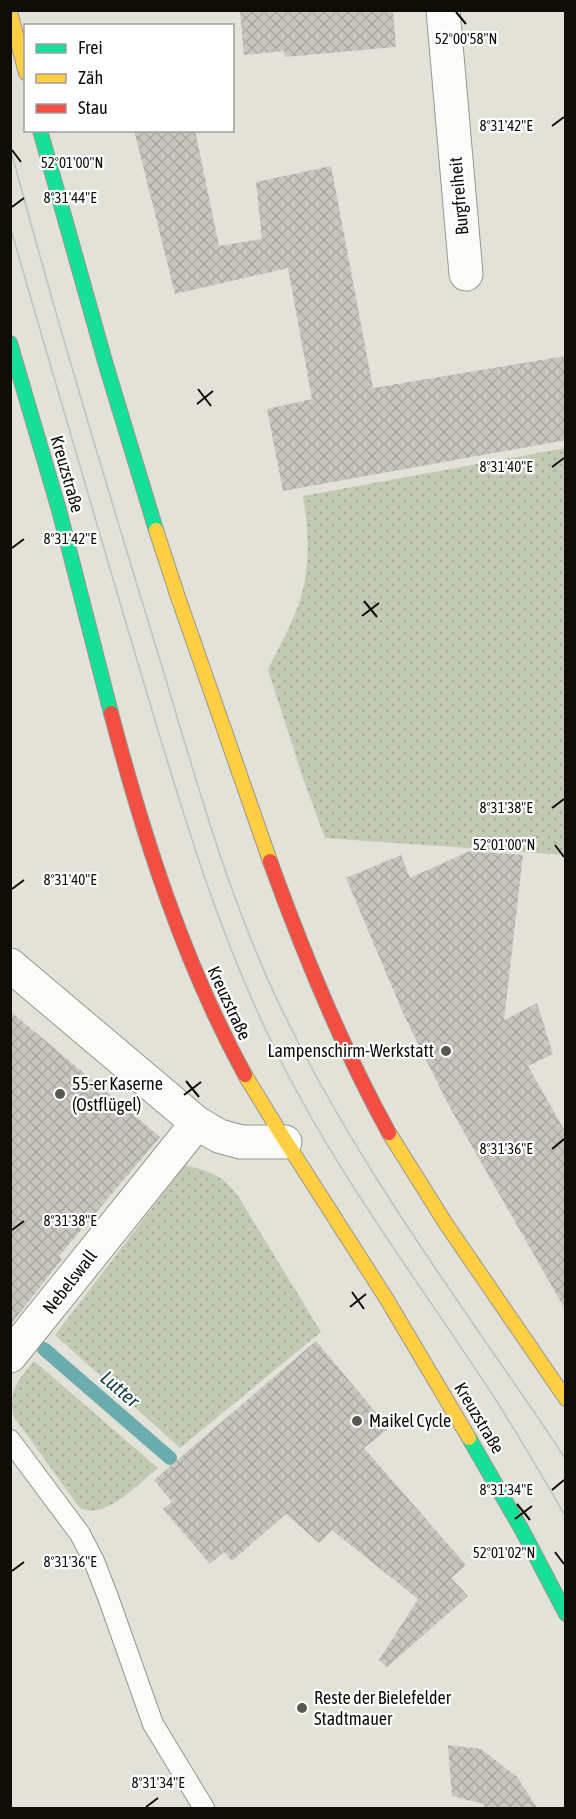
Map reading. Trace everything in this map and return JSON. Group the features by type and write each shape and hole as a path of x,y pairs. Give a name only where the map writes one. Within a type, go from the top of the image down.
{"main road":[{"path":"10,12 24,65"},
{"path":"41,132 120,411 171,573 265,849 300,940 342,1041 394,1141 435,1210 566,1399"},
{"name":"Kreuzstraße","path":"10,343 73,561 130,787 191,965 232,1052 285,1142 355,1249 458,1418 550,1580 566,1614"}],"street":[{"name":"Burgfreiheit","path":"443,10 466,274"},
{"path":"10,965 197,1124 219,1136 241,1142 285,1142"},
{"name":"Nebelswall","path":"14,1352 197,1124"}],"lane":[{"path":"10,1440 80,1534 94,1561 108,1597 153,1725 204,1809"}],"green space":[{"path":"565,448 565,855 325,838 268,670 295,614 305,579 307,523 303,496"},
{"path":"185,1165 221,1178 238,1196 321,1332 180,1448 55,1335"},
{"path":"34,1361 158,1468 110,1506 89,1511 79,1507 14,1417 12,1401 15,1387"}],"building":[{"path":"240,10 393,10 396,47 285,57 284,51 244,55"},
{"path":"134,132 195,132 219,246 262,239 256,182 331,166 373,388 566,356 566,440 283,491 267,409 312,399 288,268 175,294"},
{"path":"470,851 523,855 504,1020 537,1003 553,1054 528,1066 566,1133 566,1311 449,1106 403,1013 346,878 401,855 410,878"},
{"name":"55-er Kaserne (Ostflügel)","path":"10,1011 160,1137 59,1256 62,1259 10,1325"},
{"path":"316,1341 389,1428 364,1448 466,1565 451,1578 468,1596 387,1667 379,1660 418,1599 332,1530 319,1543 286,1514 232,1561 224,1552 210,1564 163,1509 172,1502 154,1480"},
{"path":"448,1745 481,1749 517,1777 538,1809 485,1809 484,1804 452,1796"}],"waterway":[{"name":"Lutter","path":"44,1349 170,1458"}],"tram line":[{"path":"10,147 83,404 188,755 218,850 272,989 334,1109 378,1181 566,1460"},
{"path":"10,226 175,785 218,916 253,1001 296,1089 348,1179 502,1409 566,1517"}],"traffic: fast":[{"path":"41,132 106,365 156,530"},
{"path":"10,343 59,510 111,713"},
{"path":"469,1438 522,1530 566,1614"}],"traffic: slow":[{"path":"10,12 24,65"},
{"path":"156,530 270,861"},
{"path":"245,1075 386,1298 469,1438"},
{"path":"389,1133 446,1224 566,1399"}],"traffic: jam":[{"path":"111,713 137,806 167,898 203,988 245,1075"},
{"path":"270,861 324,1000 389,1133"}],"place":[{"name":"Lampenschirm-Werkstatt","path":"446,1051"},
{"name":"55-er Kaserne (Ostflügel)","path":"60,1094"},
{"name":"Maikel Cycle","path":"357,1421"},
{"name":"Reste der Bielefelder Stadtmauer","path":"302,1708"}]}
